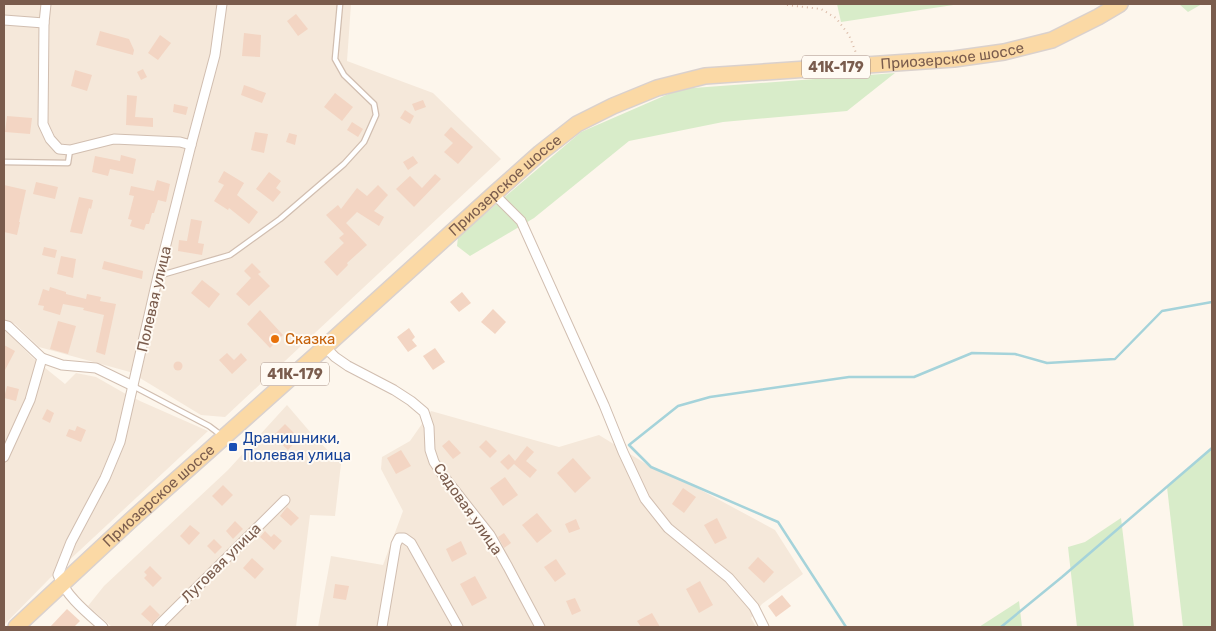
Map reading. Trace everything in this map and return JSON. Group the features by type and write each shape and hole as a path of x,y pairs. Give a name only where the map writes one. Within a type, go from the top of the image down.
{"main road":[{"name":"Приозерское шоссе","path":"16,627 137,515 494,194 540,153 577,124 612,106 657,88 706,76 954,59 1004,52 1052,40 1120,4"}],"street":[{"path":"46,4 44,23 43,124 50,140 59,148 70,150 114,140 180,142 191,145"},
{"name":"Полевая улица","path":"62,584 58,575 71,542 105,478 120,442 158,276 215,55 222,4"},
{"path":"1098,17 1105,4"},
{"path":"4,20 44,23"},
{"path":"494,194 521,221 645,499 668,528 729,578 754,607 764,627"},
{"path":"4,325 8,326 42,358 62,365 96,368 133,386"},
{"name":"Садовая улица","path":"325,347 348,366 394,390 424,412 429,427 430,450 434,462 490,535 540,627"},
{"path":"4,457 30,400 42,358"},
{"name":"Луговая улица","path":"156,627 286,500"},
{"path":"382,627 396,544 399,538 404,538 411,542 458,627"},
{"path":"62,584 83,610 103,627"}],"lane":[{"path":"158,276 230,255 280,219 344,164 364,142 376,115 374,104 344,74 335,58 340,4"},
{"path":"4,162 68,163 70,150"},
{"path":"133,386 209,426 223,438"}],"path":[{"path":"787,5 821,9 836,18 849,35 856,52 858,66"}],"shaded area":[{"path":"4,4 351,4 347,61 433,93 501,159 225,417 201,415 130,372 39,347 15,324 4,321"},
{"path":"4,329 34,359 65,384 76,373 96,377 140,401 208,431 50,578 4,625"},
{"path":"287,405 341,464 335,516 310,515 296,627 112,627 88,606 104,586 228,470"},
{"path":"431,411 559,447 599,435 651,467 699,489 775,530 803,574 762,604 751,618 756,627 318,627 331,556 383,565 403,511 381,469 382,457 410,441"}],"green space":[{"path":"837,4 960,4 841,22"},
{"path":"1179,4 1202,4 1188,12"},
{"path":"895,73 847,111 723,122 629,141 534,218 470,256 457,246 458,237 581,132 680,89"},
{"path":"1212,448 1212,627 1183,627 1167,487"},
{"path":"1121,518 1134,627 1077,627 1068,547 1085,542"},
{"path":"1019,601 1022,627 979,627"}],"building":[{"path":"296,14 308,29 298,36 287,21"},
{"path":"100,31 129,39 134,50 133,55 96,45"},
{"path":"244,33 261,35 260,57 242,56"},
{"path":"160,35 171,43 158,60 148,53"},
{"path":"143,69 147,77 141,80 137,72"},
{"path":"75,70 92,75 87,91 71,86"},
{"path":"244,85 266,93 262,103 241,95"},
{"path":"335,93 353,107 342,121 324,107"},
{"path":"127,95 137,96 135,117 153,118 153,127 126,125"},
{"path":"423,100 426,107 415,111 412,104"},
{"path":"174,104 188,107 186,115 173,112"},
{"path":"405,110 414,116 410,124 400,118"},
{"path":"7,116 32,118 30,134 5,132"},
{"path":"352,122 363,129 358,137 347,130"},
{"path":"451,127 473,147 458,164 444,152 453,143 444,135"},
{"path":"255,132 268,134 264,153 251,150"},
{"path":"289,133 297,135 295,145 286,142"},
{"path":"121,155 136,159 133,174 110,169 108,176 92,172 95,156 120,161"},
{"path":"413,156 418,163 408,170 403,162"},
{"path":"224,171 244,183 237,195 258,212 249,224 229,208 228,210 214,201 224,185 218,182"},
{"path":"269,172 281,181 276,188 281,192 273,202 256,189"},
{"path":"435,174 441,179 414,207 396,189 410,176 422,188"},
{"path":"157,180 170,184 166,202 158,200 149,224 146,224 144,230 130,226 132,220 128,219 134,196 129,195 131,186 154,191"},
{"path":"36,182 58,187 55,199 33,194"},
{"path":"4,185 26,190 17,235 4,232"},
{"path":"378,185 388,195 374,211 384,217 379,226 357,212 346,223 367,245 347,263 348,265 337,276 324,262 344,243 339,238 344,234 326,215 338,205 341,209 357,188 367,196"},
{"path":"79,197 93,200 82,234 70,232"},
{"path":"191,219 202,221 198,243 204,244 202,255 178,251 179,240 187,241"},
{"path":"44,247 57,250 55,258 42,255"},
{"path":"61,256 76,259 73,278 57,274"},
{"path":"104,261 143,271 142,279 102,269"},
{"path":"252,263 261,272 258,274 270,286 249,306 236,294 251,278 244,271"},
{"path":"202,280 220,294 209,308 191,293"},
{"path":"50,287 66,292 66,294 86,299 87,294 101,297 100,301 116,304 105,355 96,352 104,315 83,310 84,308 63,304 60,315 43,310 44,306 38,305 43,289 49,291"},
{"path":"462,292 471,303 459,312 450,302"},
{"path":"493,309 506,322 495,334 481,322"},
{"path":"260,310 283,335 270,348 247,324"},
{"path":"58,321 76,326 68,354 50,349"},
{"path":"409,328 415,337 412,340 417,346 408,352 397,337"},
{"path":"4,345 15,351 4,372"},
{"path":"435,348 445,362 433,370 423,356"},
{"path":"227,353 234,360 241,353 247,360 232,374 219,360"},
{"path":"178,361 183,366 178,371 173,366"},
{"path":"7,386 19,389 16,401 4,398"},
{"path":"47,409 54,413 50,423 42,419"},
{"path":"285,424 299,438 288,450 273,436"},
{"path":"77,426 86,430 81,442 66,436 69,429 75,431"},
{"path":"449,440 461,453 453,459 442,446"},
{"path":"486,440 497,451 490,458 479,447"},
{"path":"527,446 534,452 526,461 537,470 530,478 514,464 508,470 500,462 509,454 515,461"},
{"path":"401,450 411,466 396,474 387,458"},
{"path":"573,458 591,478 575,493 557,473"},
{"path":"505,477 518,495 503,506 490,488"},
{"path":"223,485 233,495 222,506 212,496"},
{"path":"683,488 696,497 684,513 672,504"},
{"path":"287,507 299,518 291,526 280,516"},
{"path":"537,513 552,531 537,543 522,525"},
{"path":"717,518 727,538 715,544 704,525"},
{"path":"576,519 580,529 569,533 565,524"},
{"path":"235,521 243,529 233,539 226,531"},
{"path":"190,525 200,533 189,545 180,536"},
{"path":"265,531 271,537 274,534 282,541 274,550 260,537"},
{"path":"504,533 511,543 504,548 498,537"},
{"path":"214,539 222,547 215,554 207,546"},
{"path":"461,541 467,554 452,562 446,549"},
{"path":"758,557 774,572 764,583 748,568"},
{"path":"252,558 264,569 255,579 243,568"},
{"path":"556,559 566,574 555,582 544,567"},
{"path":"150,566 162,578 153,587 144,578 147,575 144,572"},
{"path":"475,576 487,598 472,606 460,584"},
{"path":"700,581 713,605 699,613 686,589"},
{"path":"335,584 349,586 346,600 333,598"},
{"path":"782,595 791,606 776,617 768,606"},
{"path":"575,598 581,611 572,615 566,601"},
{"path":"150,605 160,615 152,624 141,614"},
{"path":"67,609 80,621 74,627 50,627"},
{"path":"652,613 660,627 641,627 637,621"}],"waterway":[{"path":"846,627 778,522 651,467 629,445 678,406 710,397 849,377 914,377 972,353 1015,354 1047,363 1115,359 1162,311 1212,302"},
{"path":"1001,627 1212,448"}],"place":[{"name":"Сказка","path":"275,339"},
{"name":"Дранишники, Полевая улица","path":"233,447"}]}
